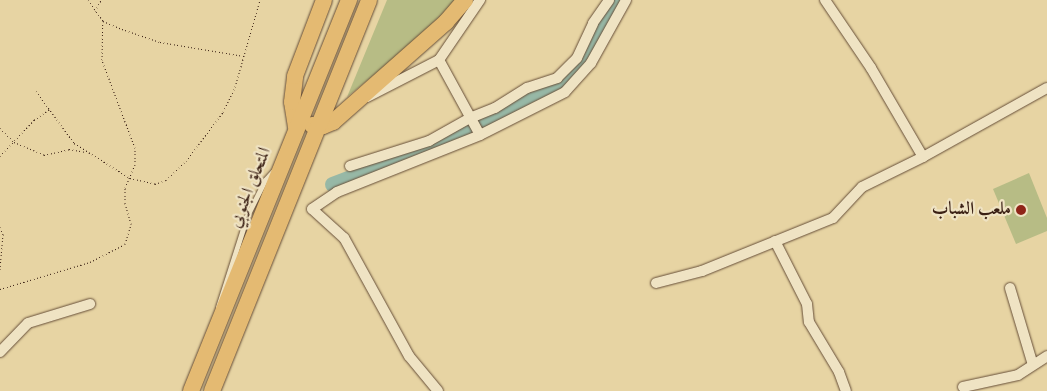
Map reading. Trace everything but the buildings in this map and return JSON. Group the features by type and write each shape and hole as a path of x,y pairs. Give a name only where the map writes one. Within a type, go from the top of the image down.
{"highway":[{"path":"324,0 295,76 292,102 298,124 318,127 333,122 446,22 465,0"},
{"name":"المتحلق الجنوبي","path":"190,391 349,0"},
{"path":"212,391 369,0"}],"street":[{"path":"356,100 381,92 439,60 480,0"},
{"path":"350,166 429,140 568,71 609,0"},
{"path":"438,391 409,356 344,238 312,209 337,192 480,135 539,108 572,86 591,63 626,0"},
{"path":"825,0 871,68 924,157"},
{"path":"439,60 480,135"},
{"path":"656,283 702,271 833,218 862,187 924,157 1047,88"},
{"path":"775,242 806,304 809,322 838,372 846,391"},
{"path":"1010,288 1034,365"},
{"path":"0,352 28,323 90,304"},
{"path":"963,387 1018,375 1047,356"}],"path":[{"path":"88,0 103,21 160,42 244,56"},
{"path":"95,12 101,0"},
{"path":"36,91 74,143 86,152 130,178 155,184 166,180 186,161 223,112 244,56 260,0"},
{"path":"0,289 90,262 125,244 131,224 125,204 125,188 130,178 135,148 102,60 103,21"},
{"path":"0,156 34,120 51,109"},
{"path":"0,128 14,142 44,155 70,148 86,152"},
{"path":"0,227 3,257 0,270"}],"green space":[{"path":"387,0 457,0 409,46 347,97"},
{"path":"1029,173 1047,218 1047,231 1016,244 993,189"}],"waterway":[{"path":"332,184 403,157 428,151 502,113 527,96 570,78 616,0"}],"place":[{"name":"ملعب الشباب","path":"1021,210"}]}
